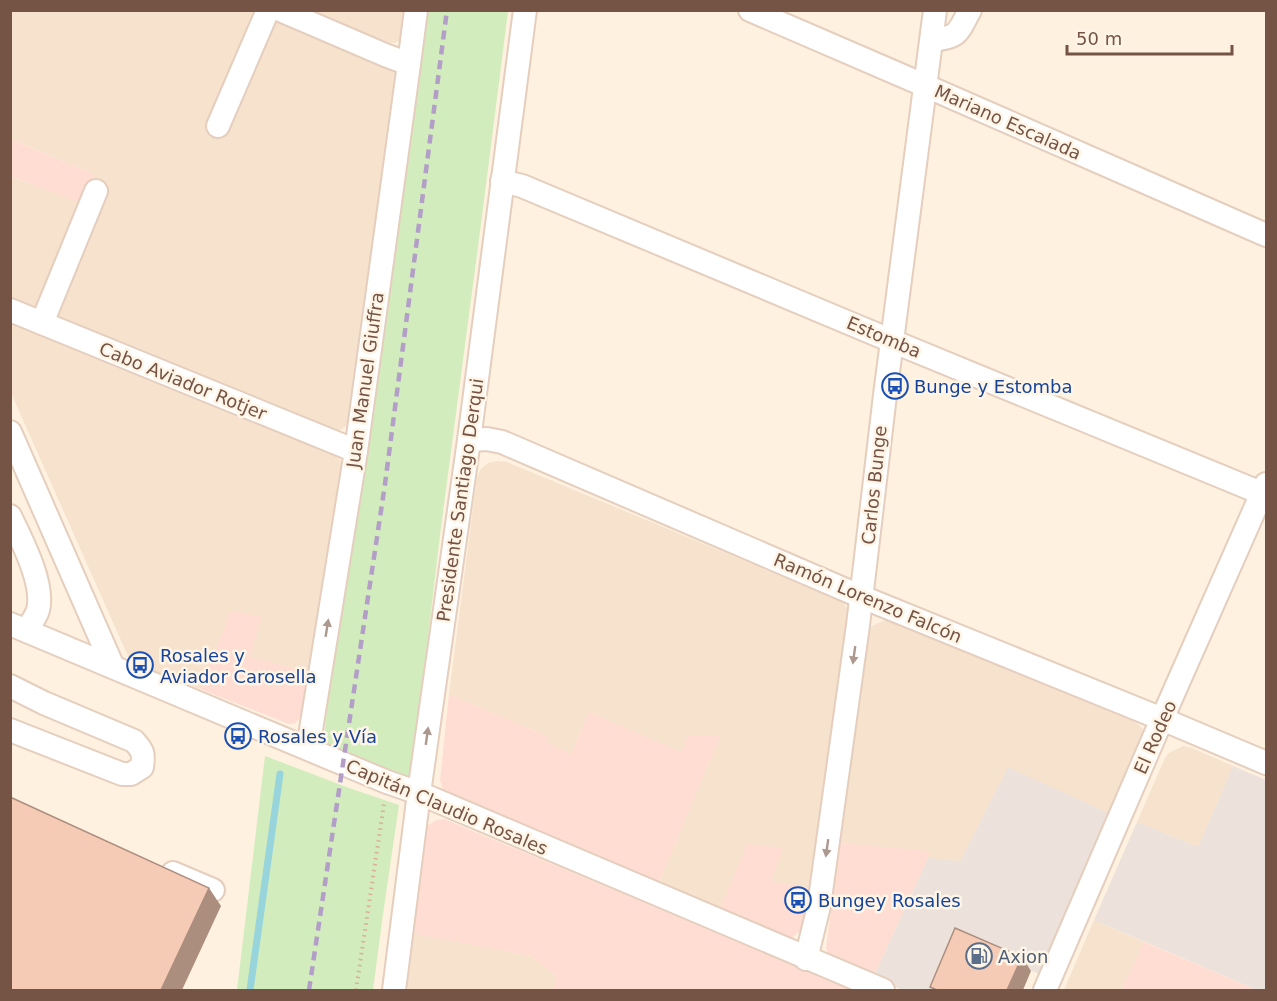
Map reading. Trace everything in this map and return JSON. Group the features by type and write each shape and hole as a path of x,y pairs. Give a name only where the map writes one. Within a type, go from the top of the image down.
{"street":[{"path":"218,126 268,10"},
{"path":"280,10 410,64"},
{"name":"Juan Manuel Giuffra","path":"308,748 356,451 416,10"},
{"name":"Presidente Santiago Derqui","path":"394,990 525,10"},
{"name":"Mariano Escalada","path":"750,10 1266,235"},
{"name":"Carlos Bunge","path":"806,958 819,906 862,597 883,406 935,10"},
{"path":"932,40 950,38 958,33 970,10"},
{"name":"Estomba","path":"502,180 522,186 892,341 1265,491"},
{"path":"42,323 96,191"},
{"name":"Cabo Aviador Rotjer","path":"10,310 356,451"},
{"path":"10,432 113,667"},
{"name":"Ramón Lorenzo Falcón","path":"469,440 487,439 502,442 862,597 1266,763"},
{"name":"El Rodeo","path":"1045,990 1162,719 1265,491"},
{"path":"10,516 25,547 39,596 38,610 19,627"},
{"name":"Capitán Claudio Rosales","path":"19,627 883,990"},
{"path":"10,686 134,741 144,755 142,767 131,774 122,774 10,730"},
{"path":"149,863 213,890"}],"path":[{"path":"356,990 387,782"}],"shaded area":[{"path":"11,11 261,11 391,69 397,76 352,422 338,431 11,299 10,176 82,203 94,174 11,139"},
{"path":"312,11 410,11 405,34 394,43"},
{"path":"10,139 94,174 82,204 11,176"},
{"path":"10,318 336,452 344,468 307,671 249,657 232,610 200,689 143,668 128,656 11,393"},
{"path":"507,462 843,602 849,616 812,889 771,881 719,912 658,885 720,736 681,752 589,712 571,754 546,743 549,737 449,694 477,477 488,463"},
{"path":"231,610 262,617 249,657 307,671 302,711 295,723 289,724 200,689"},
{"path":"885,620 1135,722 1141,727 1145,732 1115,816 960,861 928,858 928,851 840,843 869,630 872,626"},
{"path":"449,694 549,737 547,743 571,754 589,712 681,752 689,735 720,736 658,885 447,795 440,780"},
{"path":"1183,746 1233,766 1198,847 1137,822 1165,758 1169,753"},
{"path":"1233,766 1266,780 1266,990 1257,990 1094,920 1137,822 1198,847"},
{"path":"1008,767 1115,816 1044,976 965,942 944,990 903,990 873,978 928,858 960,861"},
{"path":"444,819 852,990 552,990 557,977 531,956 411,933 423,831 428,825"},
{"path":"840,843 929,851 928,858 873,978 831,959 827,952"},
{"path":"747,844 783,848 771,881 812,889 805,926 792,938 786,940 719,912"},
{"path":"1094,920 1144,942 1122,990 1064,990"},
{"path":"411,933 531,956 558,978 552,990 406,990"},
{"path":"1144,942 1257,990 1122,990"}],"green space":[{"path":"416,11 508,11 441,527 411,781 323,745 356,451"},
{"path":"265,756 399,805 373,990 237,990"}],"building":[{"path":"10,797 209,888 161,990 10,990"},
{"name":"Axion","path":"955,928 1022,957 1007,990 937,990 930,987"}],"waterway":[{"path":"250,990 280,774"}],"railway":[{"path":"309,990 385,484 447,10"}],"place":[{"name":"Bunge y Estomba","path":"895,386"},
{"name":"Rosales y Aviador Carosella","path":"140,665"},
{"name":"Rosales y Vía","path":"238,736"},
{"name":"Bungey Rosales","path":"798,900"},
{"name":"Axion","path":"979,956"}]}
